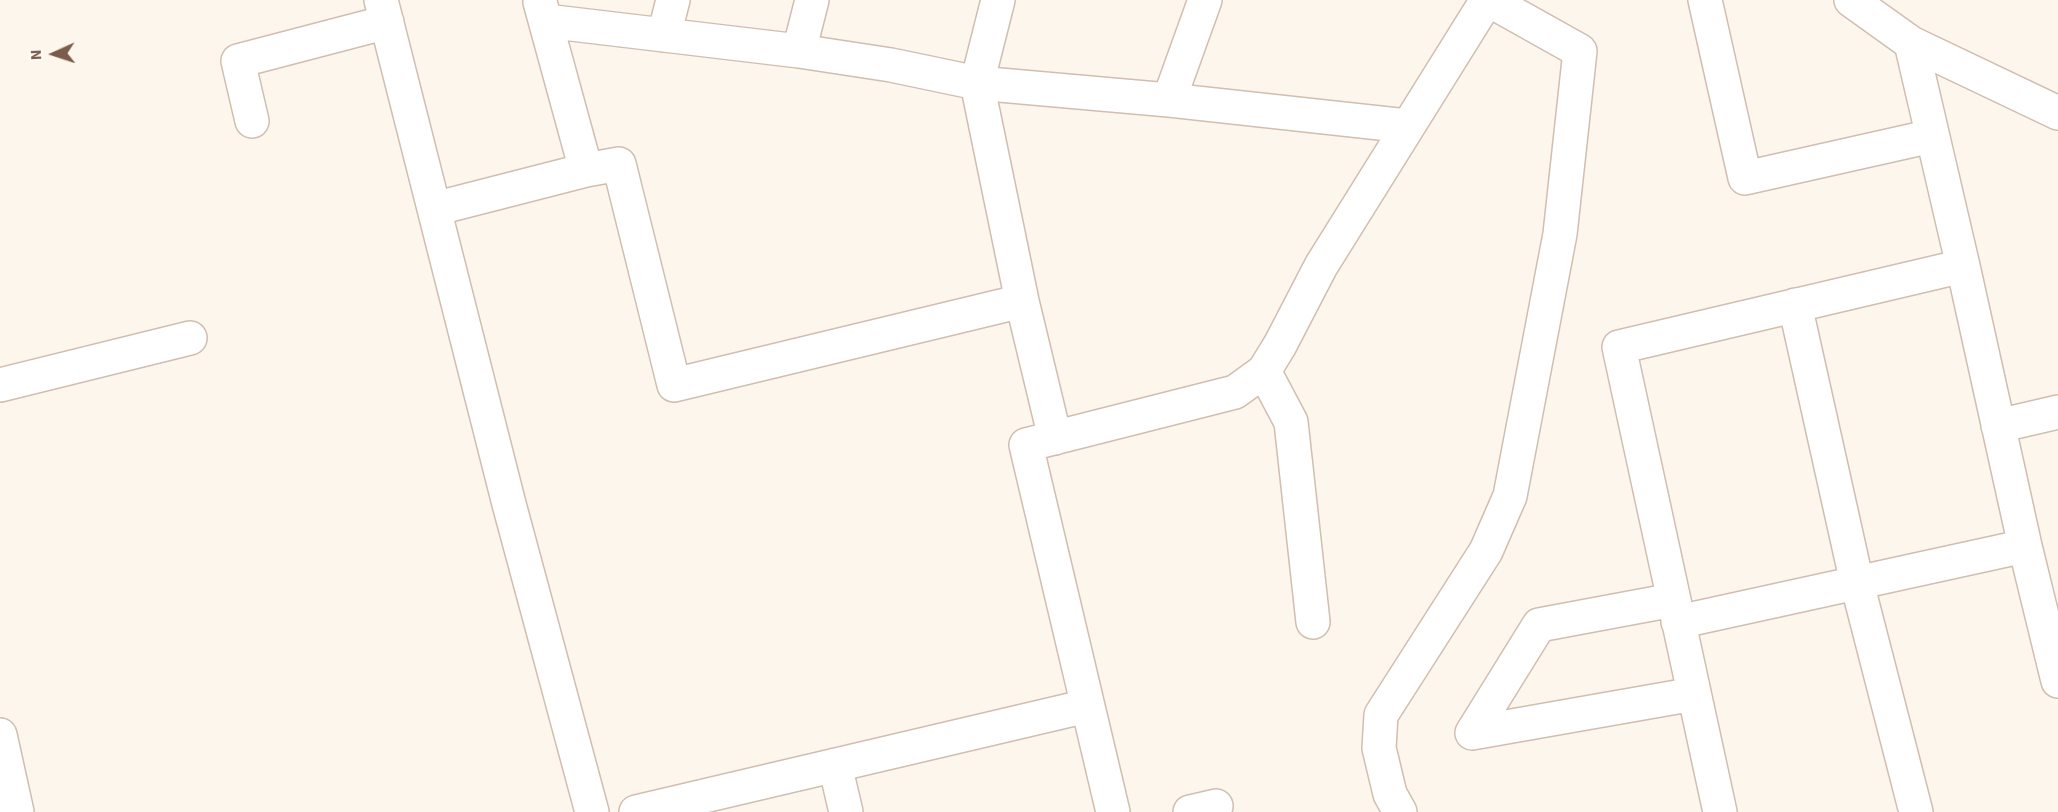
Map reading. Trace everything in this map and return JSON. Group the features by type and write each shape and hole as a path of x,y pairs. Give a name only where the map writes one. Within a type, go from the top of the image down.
{"street":[{"path":"664,35 673,0"},
{"path":"799,51 812,0"},
{"path":"998,0 977,83 1022,301 1055,438"},
{"path":"1169,100 1205,0"},
{"path":"1113,812 1026,445 1235,392 1264,371 1321,266 1488,0 1580,51 1579,62 1560,234 1510,496 1486,551 1381,715 1379,748 1390,794 1400,812"},
{"path":"1705,0 1745,178 1932,136"},
{"path":"1851,0 1911,43 2058,113"},
{"path":"252,121 238,61 384,11 509,504 592,812"},
{"path":"586,170 543,11 664,35 799,51 891,65 977,83 1169,100 1407,126"},
{"path":"1911,43 2025,546 2058,681"},
{"path":"434,209 586,170 619,164 674,384 1022,301"},
{"path":"1720,812 1619,347 1963,266"},
{"path":"1795,305 1857,583 1916,812"},
{"path":"0,385 190,338"},
{"path":"1264,371 1291,423 1313,622"},
{"path":"1998,426 2058,412"},
{"path":"1694,694 1472,733 1539,625 1675,611 1857,583 2025,546"},
{"path":"636,812 1088,706"},
{"path":"0,735 17,812"},
{"path":"835,765 846,812"}]}
